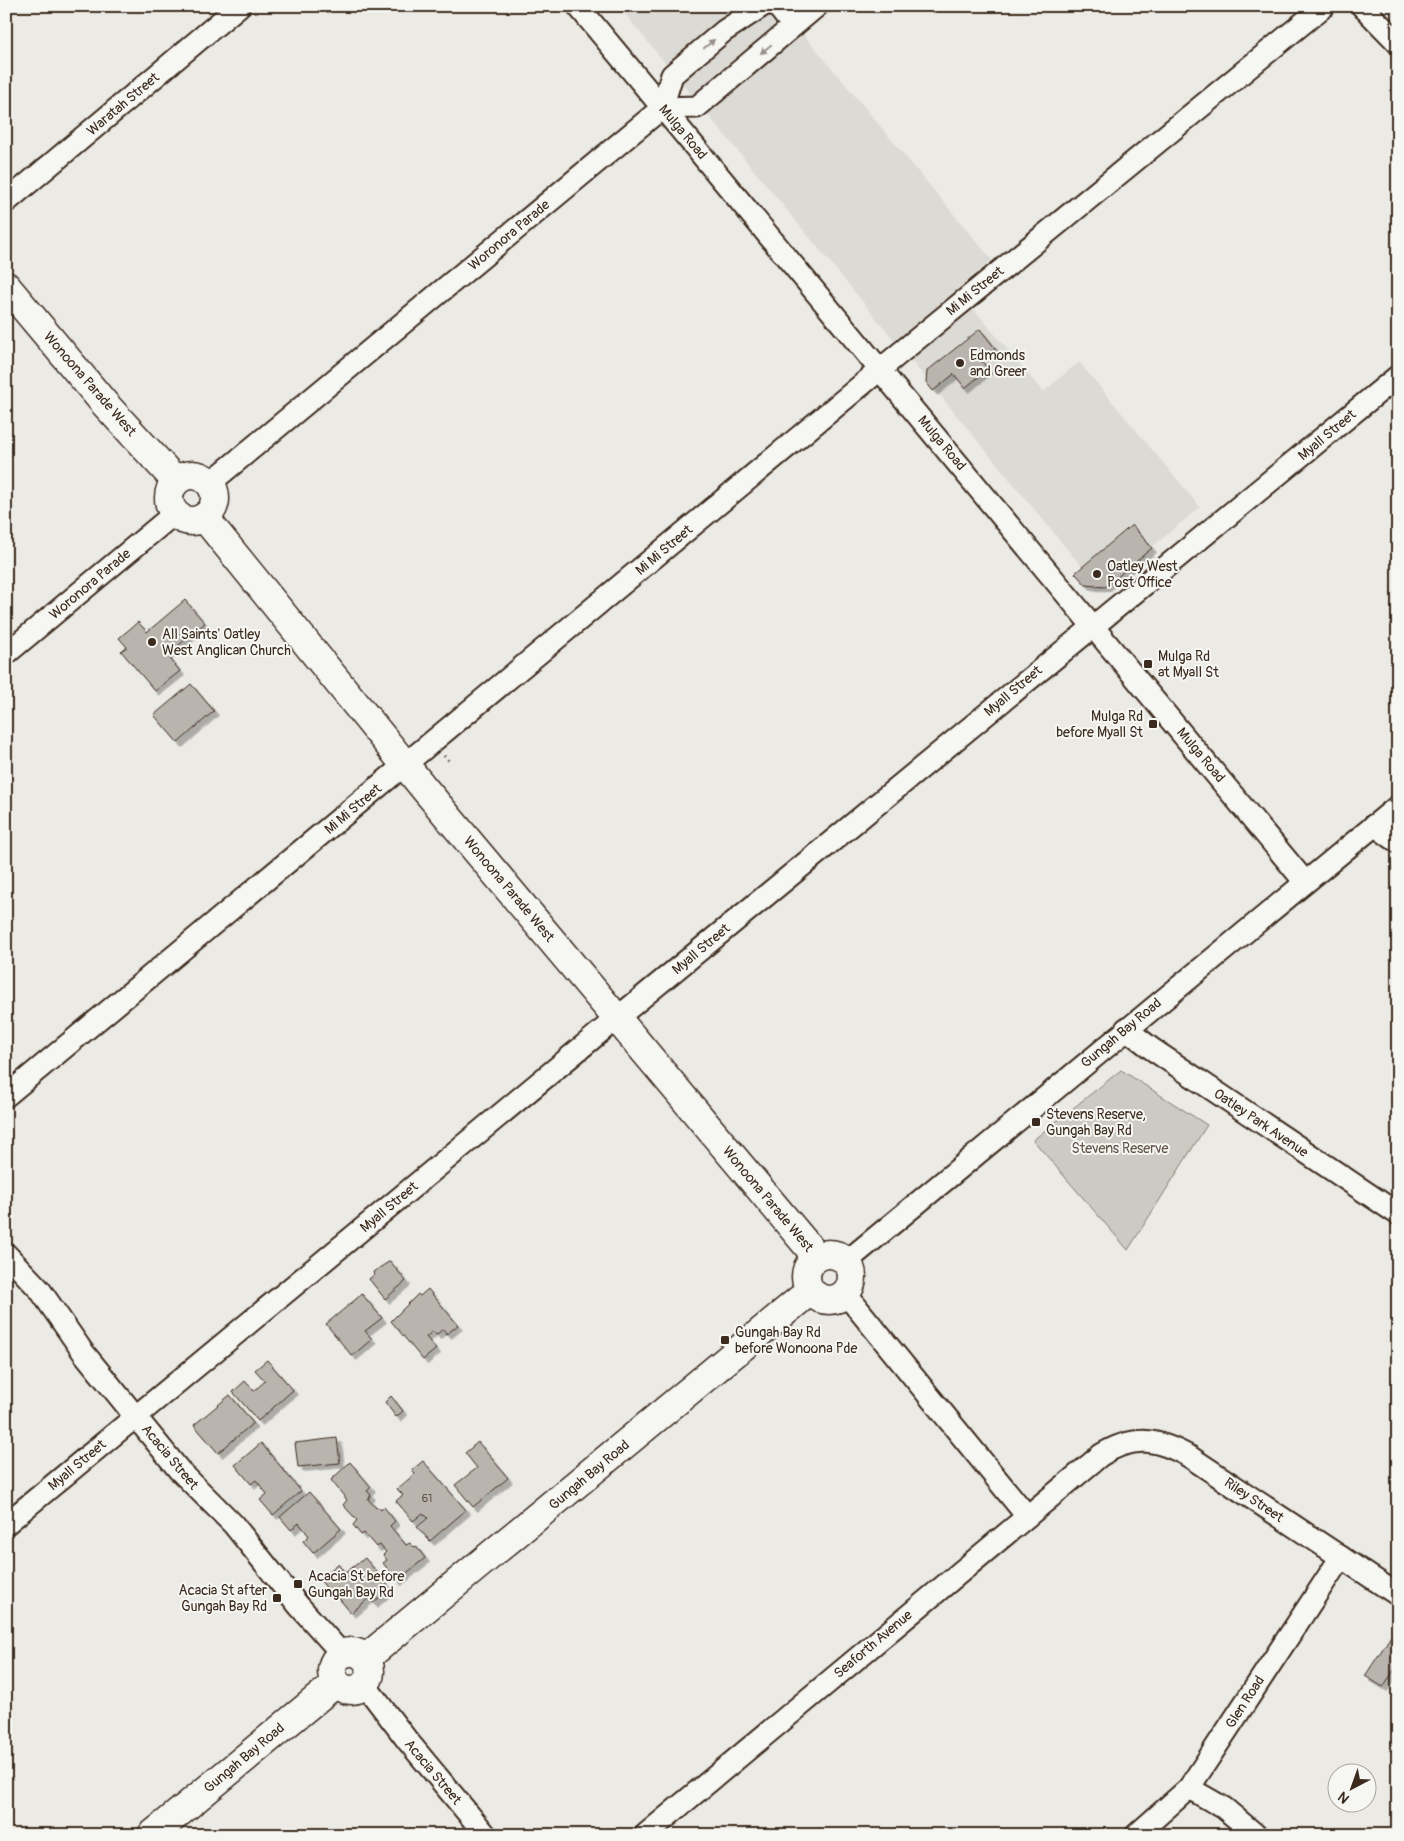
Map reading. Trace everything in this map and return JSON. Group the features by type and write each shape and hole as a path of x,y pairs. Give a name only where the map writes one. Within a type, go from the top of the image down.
{"street":[{"name":"Waratah Street","path":"6,202 239,6"},
{"name":"Mulga Road","path":"578,6 1305,882"},
{"path":"762,6 724,32 672,75 662,108 697,106 817,6"},
{"path":"778,6 793,26"},
{"name":"Mi Mi Street","path":"6,1096 880,369 1324,6"},
{"path":"1362,6 1398,43"},
{"name":"Woronora Parade","path":"209,484 662,108"},
{"name":"Wonoona Parade West","path":"6,286 104,404 176,481"},
{"name":"Myall Street","path":"6,1524 617,1018 1398,376"},
{"path":"190,475 197,476 209,484 213,490 213,506 204,517 192,521 179,518 175,514 169,500 169,493 176,481 190,475"},
{"name":"Woronora Parade","path":"6,654 175,514"},
{"name":"Wonoona Parade West","path":"204,517 406,764 817,1257"},
{"name":"Gungah Bay Road","path":"846,1262 1398,806"},
{"path":"1374,826 1398,842"},
{"name":"Oatley Park Avenue","path":"1126,1029 1152,1049 1398,1214"},
{"name":"Acacia Street","path":"6,1254 40,1290 83,1352 190,1482 233,1524 299,1606 358,1666 406,1740 486,1835"},
{"path":"830,1254 842,1258 846,1262 852,1274 845,1293 831,1300 816,1296 810,1290 807,1285 806,1272 812,1261 817,1257 830,1254"},
{"name":"Gungah Bay Road","path":"152,1835 336,1683 347,1690 353,1690 358,1666 810,1290"},
{"path":"845,1293 1026,1516"},
{"name":"Riley Street","path":"1101,1455 1132,1441 1153,1441 1176,1449 1398,1595"},
{"name":"Seaforth Avenue","path":"645,1835 1101,1455"},
{"name":"Glen Road","path":"1136,1835 1189,1788 1341,1558"},
{"path":"1189,1788 1224,1808 1256,1835"}],"shaded area":[{"path":"618,6 761,6 799,29 992,260 957,289 1043,392 1079,362 1200,507 1097,593 1087,573"}],"green space":[{"name":"Stevens Reserve","path":"1121,1070 1207,1125 1128,1250 1033,1140"}],"building":[{"name":"Edmonds and Greer","path":"980,329 995,348 983,357 978,352 976,354 988,369 965,388 954,374 933,391 926,382 927,371"},
{"path":"1132,525 1152,548 1105,587 1086,585 1075,573"},
{"name":"All Saints' Oatley West Anglican Church","path":"185,600 205,623 167,655 180,671 155,691 121,651 127,647 119,638 138,622 147,632"},
{"path":"191,684 214,711 178,743 154,715"},
{"path":"390,1261 406,1281 385,1299 369,1279 374,1275 373,1272"},
{"path":"428,1289 458,1325 447,1334 443,1329 436,1335 433,1331 426,1337 436,1349 423,1360 391,1321 418,1294 420,1296"},
{"path":"362,1294 382,1318 365,1331 372,1339 352,1356 326,1324"},
{"path":"267,1360 293,1390 258,1421 233,1392 245,1381 254,1391 265,1381 255,1370"},
{"path":"230,1395 253,1423 218,1453 194,1425"},
{"path":"391,1396 403,1411 396,1417 385,1402"},
{"path":"337,1438 340,1463 298,1467 295,1443"},
{"path":"478,1442 508,1478 473,1507 455,1485 477,1468 465,1453"},
{"path":"261,1443 301,1491 273,1515 260,1500 267,1494 256,1480 251,1484 235,1465"},
{"path":"423,1461 466,1510 430,1541 417,1527 428,1518 423,1513 413,1521 396,1501 403,1495 397,1489 415,1474 412,1470"},
{"path":"350,1462 371,1487 367,1491 371,1495 368,1499 376,1508 378,1507 381,1510 384,1507 395,1521 390,1526 406,1545 410,1543 414,1547 416,1546 425,1558 397,1581 383,1563 387,1560 383,1555 386,1552 380,1545 376,1547 364,1533 361,1535 353,1525 357,1520 343,1505 347,1500 331,1480"},
{"path":"309,1492 341,1529 313,1553 303,1541 309,1536 299,1523 291,1530 280,1517"},
{"path":"365,1558 390,1588 373,1603 369,1598 351,1613 332,1590 330,1592 319,1579 338,1564 345,1573"},
{"path":"1391,1636 1398,1640 1398,1671 1395,1669 1383,1687 1365,1676"}],"place":[{"name":"Edmonds and Greer","path":"960,363"},
{"name":"Oatley West Post Office","path":"1097,574"},
{"name":"All Saints' Oatley West Anglican Church","path":"152,642"},
{"name":"Mulga Rd at Myall St","path":"1148,664"},
{"name":"Mulga Rd before Myall St","path":"1153,724"},
{"name":"Stevens Reserve, Gungah Bay Rd","path":"1036,1122"},
{"name":"Gungah Bay Rd before Wonoona Pde","path":"725,1340"},
{"name":"Acacia St before Gungah Bay Rd","path":"298,1584"},
{"name":"Acacia St after Gungah Bay Rd","path":"277,1598"}]}
